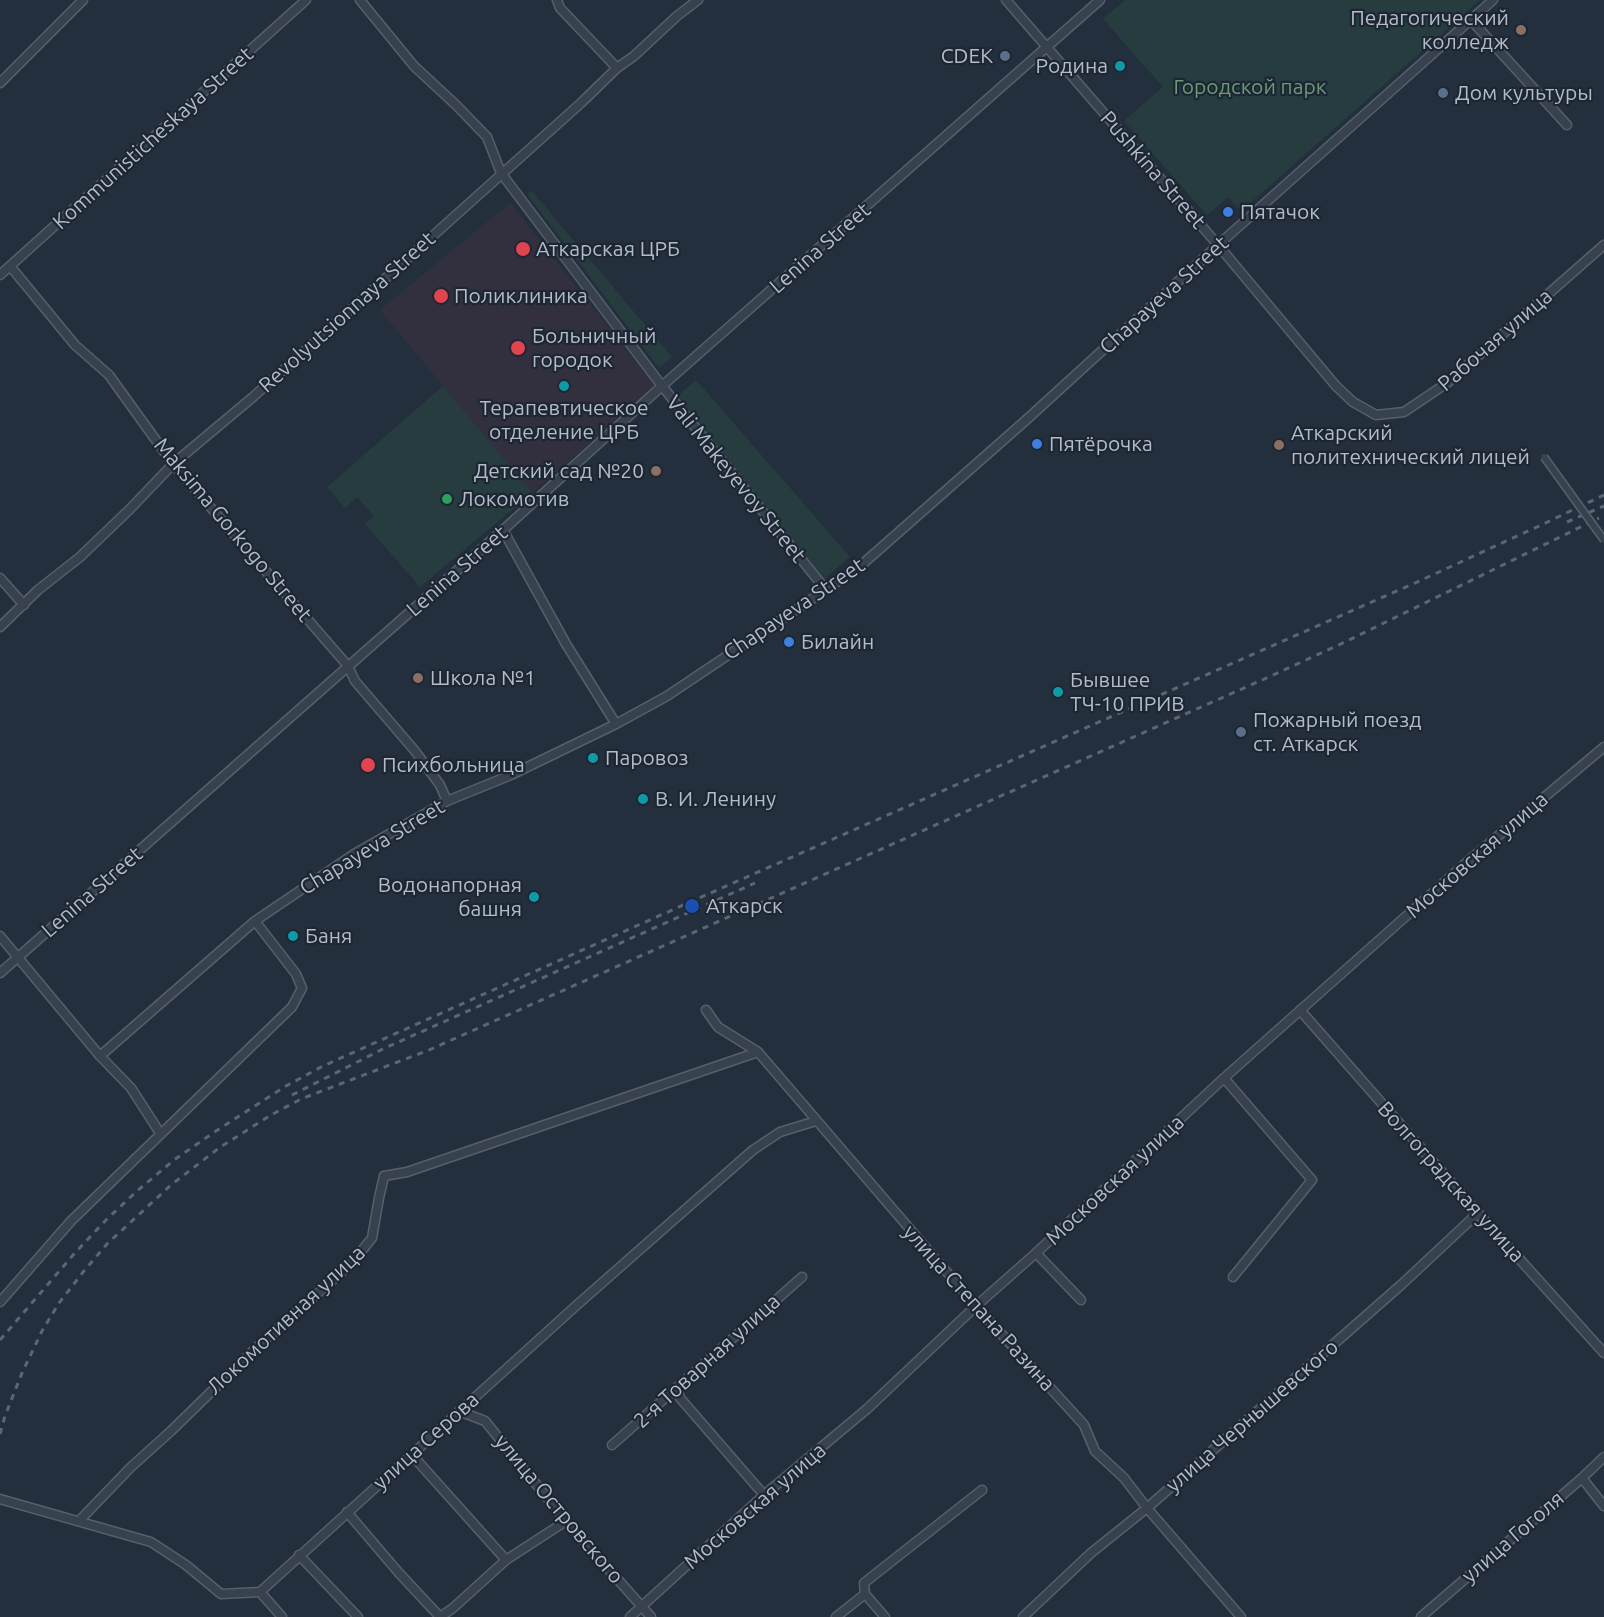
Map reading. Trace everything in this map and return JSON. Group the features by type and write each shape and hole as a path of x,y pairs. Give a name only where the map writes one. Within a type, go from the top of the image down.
{"street":[{"path":"0,83 82,0"},
{"name":"Kommunisticheskaya Street","path":"0,276 306,0"},
{"name":"Vali Makeyevoy Street","path":"360,0 414,66 487,137 501,173 662,386 826,590"},
{"path":"557,0 561,8 617,68"},
{"name":"Revolyutsionnaya Street","path":"0,627 38,590 80,557 173,464 253,397 581,103 617,68 698,0"},
{"name":"Pushkina Street","path":"1006,0 1218,245 1336,386 1353,402 1376,415"},
{"name":"Lenina Street","path":"0,973 1100,0"},
{"name":"Chapayeva Street","path":"100,1056 255,921 354,854 447,801 511,775 616,724 667,696 858,568 1493,0"},
{"path":"1471,20 1567,125"},
{"name":"Рабочая улица","path":"1376,415 1404,412 1447,383 1604,245"},
{"name":"Maksima Gorkogo Street","path":"10,266 75,345 109,375 173,464 348,666 355,681 415,751 440,785 447,801"},
{"path":"1544,457 1604,540"},
{"path":"503,530 566,644 616,724"},
{"path":"0,578 24,605"},
{"name":"Московская улица","path":"630,1617 764,1496 867,1409 975,1306 1036,1253 1299,1010 1467,862 1604,747"},
{"path":"0,1302 71,1221 292,1007 302,988 296,974 255,921"},
{"path":"0,936 100,1056 131,1088 160,1133"},
{"name":"улица Степана Разина","path":"706,1010 718,1027 758,1052 975,1306 1084,1425 1095,1451 1124,1478 1241,1617"},
{"name":"Волгоградская улица","path":"1299,1010 1604,1353"},
{"name":"Локомотивная улица","path":"79,1521 131,1467 257,1347 351,1264 372,1238 384,1176 407,1172 758,1052"},
{"path":"1224,1078 1312,1180 1233,1277"},
{"name":"улица Серова","path":"260,1592 459,1410 753,1150 780,1132 816,1121"},
{"name":"улица Чернышевского","path":"1023,1617 1091,1553 1148,1508 1392,1293 1478,1213"},
{"path":"1036,1253 1081,1300"},
{"name":"2-я Товарная улица","path":"612,1445 802,1276"},
{"path":"677,1387 680,1398 764,1496"},
{"name":"улица Островского","path":"459,1410 485,1421 566,1521 651,1617"},
{"path":"412,1455 506,1560"},
{"name":"улица Гоголя","path":"1421,1617 1604,1457"},
{"path":"1582,1478 1604,1506"},
{"path":"885,1617 865,1594 864,1583 982,1490"},
{"path":"0,1499 152,1542 186,1565 221,1594 260,1592 282,1617"},
{"path":"347,1512 440,1617 506,1560 566,1521"},
{"path":"299,1556 358,1617"},
{"path":"836,1617 865,1594"}],"shaded area":[{"name":"Больничный городок","path":"510,203 655,386 532,493 380,310"}],"green space":[{"name":"Городской парк","path":"1125,0 1480,0 1241,211 1228,197 1207,215 1124,121 1163,87 1103,19"},
{"path":"532,191 672,357 659,368 527,194"},
{"path":"696,380 850,557 824,579 678,396"},
{"name":"Локомотив","path":"443,386 532,493 420,587 365,524 374,516 357,497 345,508 327,487"}],"railway":[{"path":"0,1340 74,1254 137,1191 174,1160 213,1133 286,1086 323,1066 1415,583 1604,495"},
{"path":"1567,522 1604,506"},
{"path":"0,1434 22,1373 42,1331 59,1303 84,1271 107,1244 171,1185 219,1148 271,1115 301,1099 429,1050 1262,680 1599,518"},
{"path":"292,1095 385,1048 755,883"}],"place":[{"name":"Педагогический колледж","path":"1521,30"},
{"name":"CDEK","path":"1005,56"},
{"name":"Родина","path":"1120,66"},
{"name":"Дом культуры","path":"1443,93"},
{"name":"Пятачок","path":"1228,212"},
{"name":"Аткарская ЦРБ","path":"523,249"},
{"name":"Поликлиника","path":"441,296"},
{"name":"Больничный городок","path":"518,348"},
{"name":"Терапевтическое отделение ЦРБ","path":"564,386"},
{"name":"Пятёрочка","path":"1037,444"},
{"name":"Аткарский политехнический лицей","path":"1279,445"},
{"name":"Детский сад №20","path":"656,471"},
{"name":"Локомотив","path":"447,499"},
{"name":"Билайн","path":"789,642"},
{"name":"Школа №1","path":"418,678"},
{"name":"Бывшее ТЧ-10 ПРИВ","path":"1058,692"},
{"name":"Пожарный поезд ст. Аткарск","path":"1241,732"},
{"name":"Паровоз","path":"593,758"},
{"name":"Психбольница","path":"368,765"},
{"name":"В. И. Ленину","path":"643,799"},
{"name":"Водонапорная башня","path":"534,897"},
{"name":"Аткарск","path":"692,906"},
{"name":"Баня","path":"293,936"}]}
